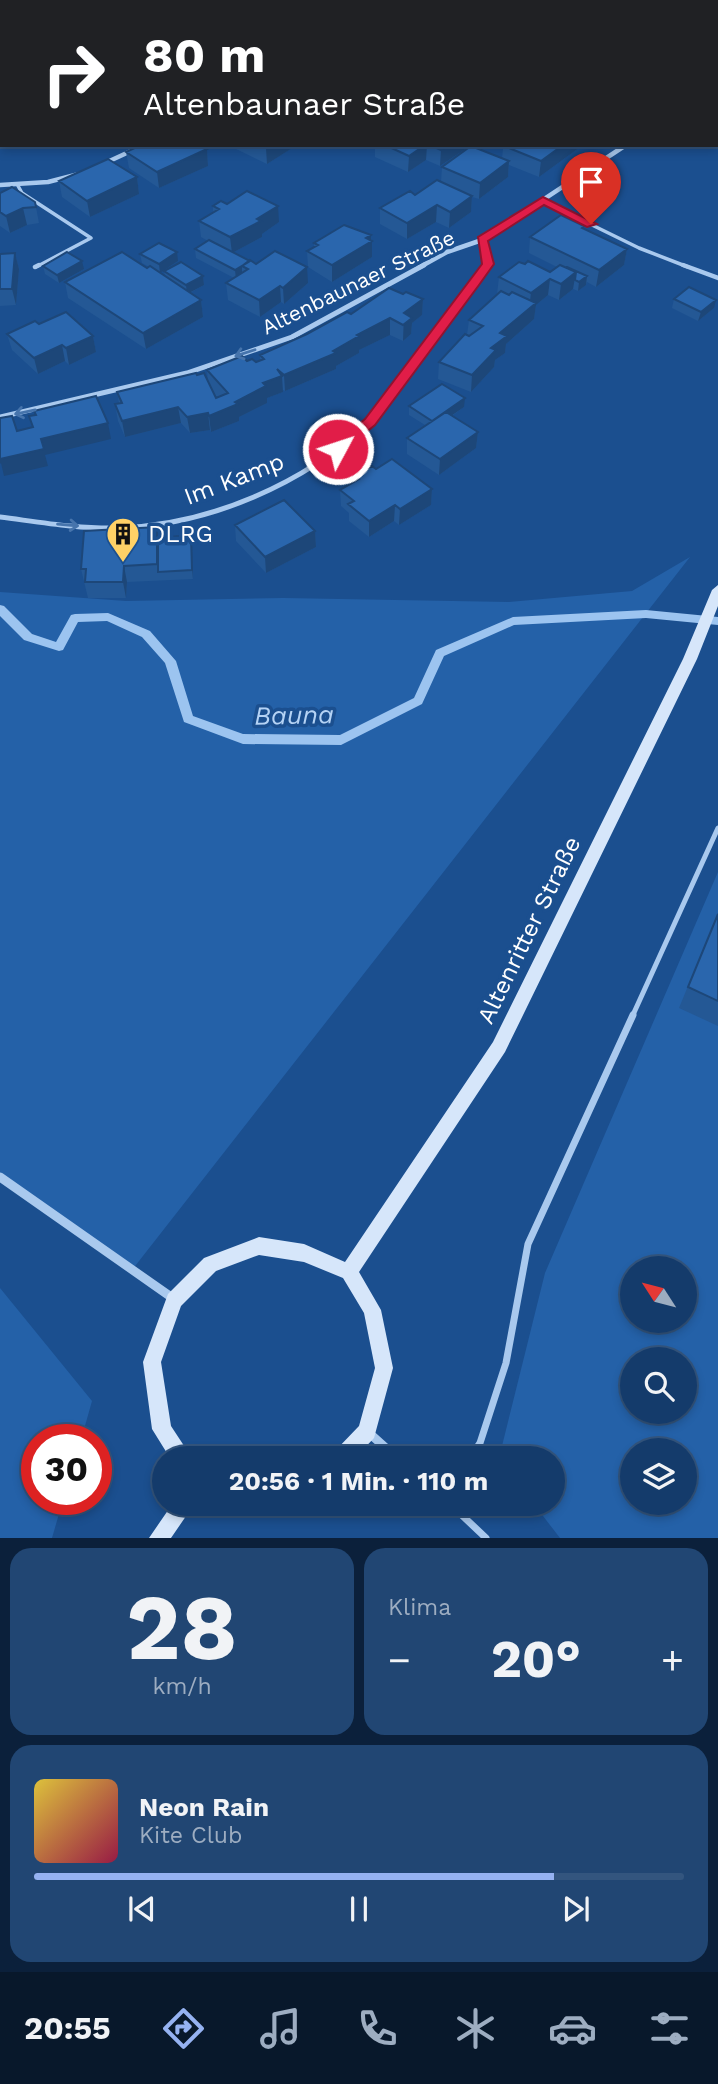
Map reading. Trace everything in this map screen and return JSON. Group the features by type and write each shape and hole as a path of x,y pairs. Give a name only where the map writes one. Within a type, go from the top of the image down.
{"main road":[{"name":"Altenritter Straße","path":"349,1272 499,1047 690,659 718,590"},
{"path":"174,1446 162,1429 152,1362 174,1300 210,1264 259,1246 304,1253 349,1272 372,1310 384,1368 367,1431 353,1446"},
{"path":"159,1538 175,1516"}],"street":[{"path":"97,167 140,147"},
{"name":"Altenbaunaer Straße","path":"0,417 187,373 292,337 447,252 482,240 623,147"},
{"path":"0,185 48,182 85,172"},
{"name":"Im Kamp","path":"0,517 83,527 133,527 186,519 266,491 322,463 370,422 462,302 488,264 482,240"},
{"path":"0,1177 174,1300"},
{"path":"367,1431 384,1446"}],"lane":[{"path":"17,184 22,193 91,238 36,267"},
{"path":"543,201 639,248 718,278"},
{"path":"478,1446 506,1363 528,1244 718,828"},
{"path":"463,1516 486,1538"}],"shaded area":[{"path":"690,557 132,1270 0,1177 0,592 126,601 283,598 509,602 632,591"},
{"path":"718,872 718,1538 560,1538 543,1516 565,1516 565,1446 502,1446 545,1273"},
{"path":"0,1288 92,1401 86,1424 21,1424 21,1515 59,1515 52,1538 0,1538"}],"building":[{"path":"137,147 207,149 157,172 126,152"},
{"path":"389,147 422,147 409,156"},
{"path":"470,147 509,161 480,183 442,167"},
{"path":"506,147 560,147 541,161"},
{"path":"108,159 137,177 87,201 59,181"},
{"path":"437,180 472,196 450,212 437,205 407,223 380,208 410,191 415,195"},
{"path":"12,187 35,202 36,207 23,208 6,216 0,212 0,193"},
{"path":"247,191 278,206 257,219 261,221 230,237 199,221 219,209 213,206 221,201 227,204"},
{"path":"561,215 627,249 599,270 530,237"},
{"path":"344,225 371,235 366,238 372,241 332,265 307,251 318,245 314,243"},
{"path":"209,240 250,261 235,270 195,249"},
{"path":"159,243 177,252 159,264 140,254"},
{"path":"275,251 307,267 283,288 280,286 259,300 226,283 248,269 242,266 250,260 256,264"},
{"path":"67,252 82,261 57,275 43,266"},
{"path":"122,252 147,268 150,266 201,300 143,333 65,282"},
{"path":"15,253 12,289 0,289 0,254"},
{"path":"528,261 550,272 560,265 576,272 561,284 550,279 531,293 499,277 519,262 525,264"},
{"path":"181,262 203,276 186,285 164,271"},
{"path":"566,267 587,276 579,282 575,280 576,272"},
{"path":"689,287 716,300 701,312 674,299"},
{"path":"389,288 423,299 404,313 412,318 403,325 390,318 357,335 359,336 333,351 336,353 284,375 277,369 282,376 263,383 266,386 235,402 238,404 209,416 208,413 187,417 178,407 122,421 115,404 122,403 117,392 204,373 216,398 228,393 207,370 242,356 247,361 264,359 260,355 347,312 351,314"},
{"path":"501,291 509,295 512,292 536,303 500,333 507,336 491,348 496,350 472,375 439,362 465,334 469,336 483,326 469,320"},
{"path":"66,312 93,336 66,348 62,345 34,358 7,334 35,321 39,324"},
{"path":"442,384 465,398 432,421 409,406"},
{"path":"96,396 108,423 41,439 44,449 0,459 0,418 12,416 17,431 33,427 29,416 36,415 34,411"},
{"path":"446,412 478,432 440,459 407,438"},
{"path":"392,459 432,489 400,509 395,505 369,521 348,504 354,501 340,490 359,479 356,476 372,466 376,469"},
{"path":"284,500 315,531 265,557 235,525"},
{"name":"DLRG","path":"157,527 157,564 124,566 123,582 85,582 86,569 81,569 84,531"},
{"path":"191,535 192,570 158,572 158,538"},
{"path":"718,914 718,1001 688,987"}],"waterway":[{"name":"Bauna","path":"0,609 28,637 59,647 75,618 108,617 146,634 170,661 188,719 243,739 341,740 418,701 440,653 513,621 646,614 718,621"}],"place":[{"name":"DLRG","path":"123,564"}],"route":[{"path":"338,449 370,422 462,302 488,264 482,240 543,201 591,224"}]}
